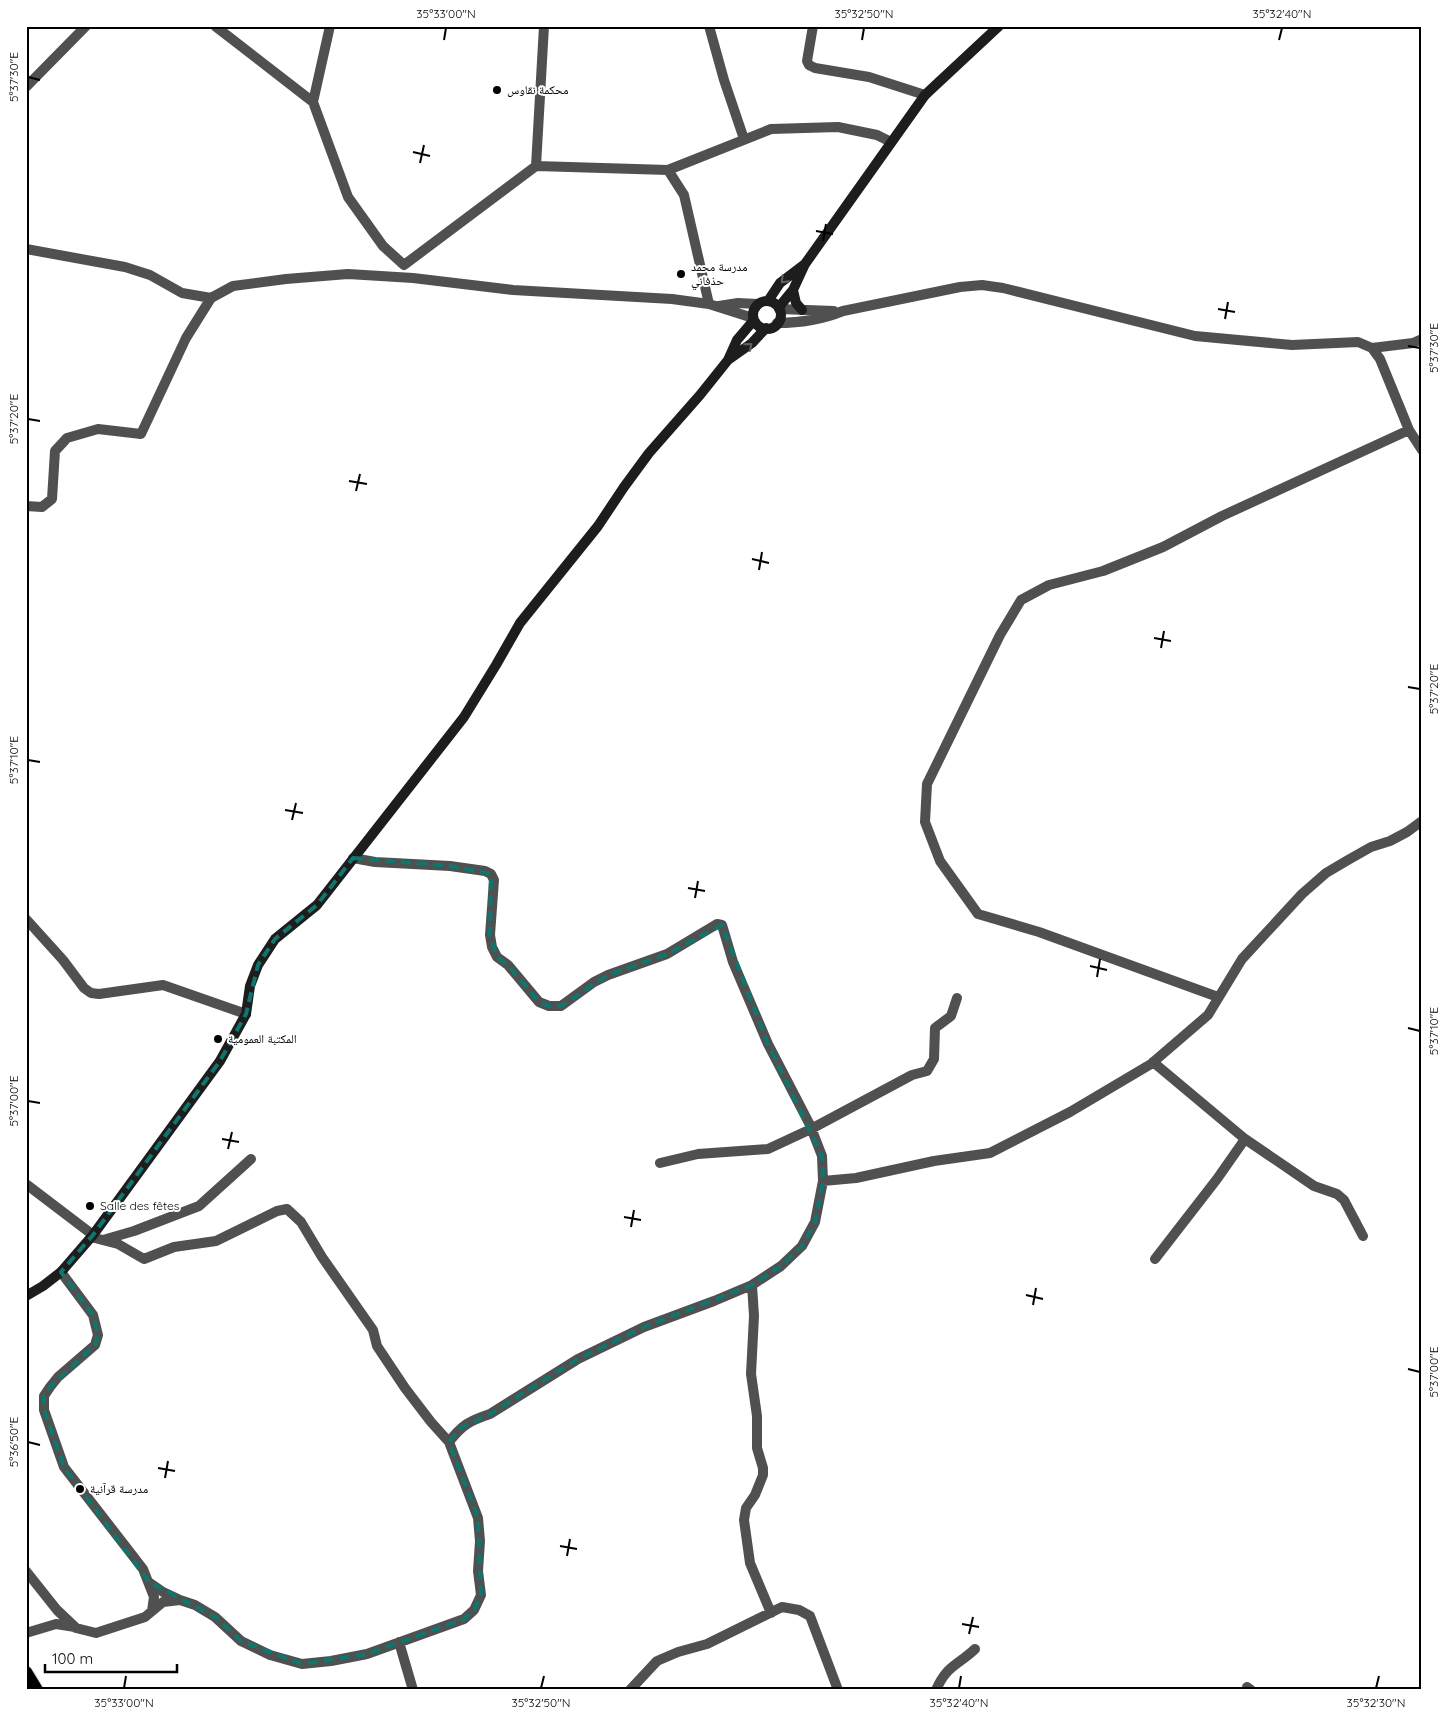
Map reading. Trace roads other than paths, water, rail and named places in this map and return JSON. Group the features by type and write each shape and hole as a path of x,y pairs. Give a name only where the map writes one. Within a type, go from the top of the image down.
{"main road":[{"path":"26,1672 37,1690"}],"street":[{"path":"26,87 86,26"},
{"path":"215,26 313,102 348,197 384,246 404,265 414,278"},
{"path":"313,102 330,26"},
{"path":"536,166 544,26"},
{"path":"709,26 724,80 744,139"},
{"path":"813,26 807,61 809,65 815,68 870,77 925,95"},
{"path":"779,308 793,290 805,264 925,95 993,28"},
{"path":"404,265 536,166 668,170 771,129 838,127 877,135 890,142"},
{"path":"668,170 684,195 713,305"},
{"path":"26,249 125,267 150,275 182,293 211,298"},
{"path":"26,506 42,506 52,500 55,451 67,438 98,430 141,434 186,338 211,298 233,286 348,274 414,278 513,290 672,299 713,305 763,302 776,304 779,308 780,316 777,323 770,328 758,325 754,319 754,309 763,302 784,280 805,264"},
{"path":"777,323 804,322 843,311 960,287 993,286 1195,336 1292,345 1358,342 1372,348 1413,343 1422,339"},
{"path":"793,290 796,303 802,310"},
{"path":"713,305 754,319"},
{"path":"779,308 843,311"},
{"path":"742,315 745,328"},
{"path":"26,1296 61,1272 96,1238 220,1061 246,1014 250,986 258,965 275,939 317,905 464,716 520,623 598,526 649,453 728,360 737,340 754,319"},
{"path":"728,360 745,349 766,328"},
{"path":"1372,348 1380,359 1409,430 1422,450"},
{"path":"1218,998 1039,932 978,914 940,861 925,822 927,784 1000,635 1021,600 1049,585 1103,571 1163,547 1222,516 1409,430"},
{"path":"823,1180 856,1178 990,1153 1070,1112 1153,1062 1208,1015 1242,959 1302,894 1333,869 1370,847 1390,841 1408,832 1422,821"},
{"path":"353,858 375,862 450,866 485,871 491,874 494,880 490,935 492,947 497,957 508,965 539,1002 549,1006 561,1006 594,982 608,975 667,954 718,924 722,925 733,962 764,1035 811,1129 822,1156 823,1180 815,1222 802,1246 780,1266 752,1285 644,1327 578,1358 490,1414 475,1419 460,1428 449,1442"},
{"path":"26,919 63,960 84,988 91,993 99,994 163,985 246,1014"},
{"path":"660,1163 698,1154 768,1149 811,1129 912,1075 926,1071 934,1059 935,1028 951,1016 958,998"},
{"path":"1153,1062 1245,1139 1314,1186 1337,1194 1344,1200 1363,1236"},
{"path":"1155,1259 1245,1139"},
{"path":"96,1238 134,1231 199,1206 251,1159"},
{"path":"26,1184 96,1238 118,1244 144,1259 174,1247 216,1241 277,1211 287,1209 301,1222 373,1330 377,1346 405,1388 430,1422 449,1442 478,1518 480,1541 478,1571 481,1595 474,1610 464,1619 367,1654 302,1664 270,1654 240,1641 215,1617 195,1605 162,1592 149,1582"},
{"path":"61,1272 93,1316 98,1335 95,1345 58,1377 50,1387 44,1396 44,1410 64,1467 143,1569 154,1598 152,1611"},
{"path":"752,1285 754,1316 751,1374 757,1416 757,1448 763,1468 763,1475 755,1495 746,1508 744,1520 750,1564 771,1613"},
{"path":"26,1571 57,1610 76,1628"},
{"path":"26,1633 56,1624 96,1633 145,1617 163,1602 180,1600"},
{"path":"630,1690 658,1661 678,1652 707,1644 782,1608 799,1610 810,1616 838,1690"},
{"path":"56,1624 57,1610"},
{"path":"399,1642 414,1690"},
{"path":"936,1690 942,1676 949,1668 966,1658 975,1649"}],"place":[{"name":"محكمة نقاوس","path":"497,90"},
{"name":"مدرسة محمد حذفاني","path":"681,274"},
{"name":"المكتبة العمومية","path":"218,1039"},
{"name":"Salle des fêtes","path":"90,1206"},
{"name":"مدرسة قرآنية","path":"80,1489"}]}
